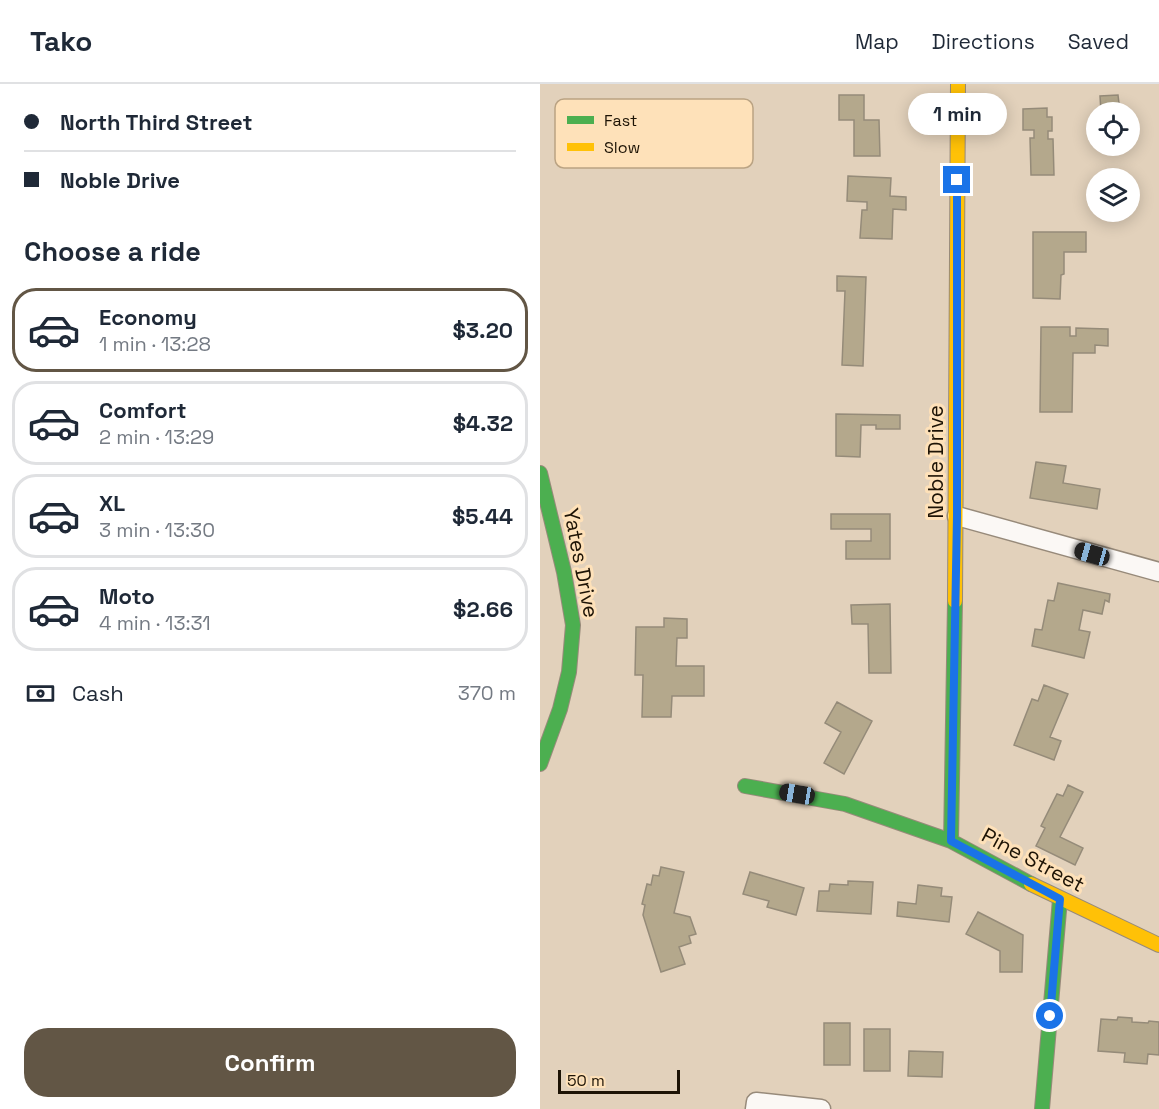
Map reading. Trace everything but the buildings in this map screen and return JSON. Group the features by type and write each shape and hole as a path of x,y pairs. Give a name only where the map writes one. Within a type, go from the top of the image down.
{"street":[{"name":"Noble Drive","path":"951,841 957,516 958,84"},
{"name":"Yates Drive","path":"540,473 564,572 573,625 569,672 560,709 540,765"},
{"path":"957,516 1159,572"},
{"name":"Pine Street","path":"745,786 845,804 951,841 1060,899 1159,945"},
{"path":"1042,1109 1060,899"},
{"path":"756,1105 821,1109"}],"traffic: fast":[{"path":"540,473 564,572 573,625 569,672 560,709 540,764"},
{"path":"951,841 955,601"},
{"path":"745,786 845,804 951,841 1031,884"},
{"path":"1042,1109 1060,899"}],"traffic: slow":[{"path":"955,601 958,84"},
{"path":"1031,884 1159,945"}],"route":[{"path":"957,180 957,516 951,841 1060,899 1050,1016"}]}
